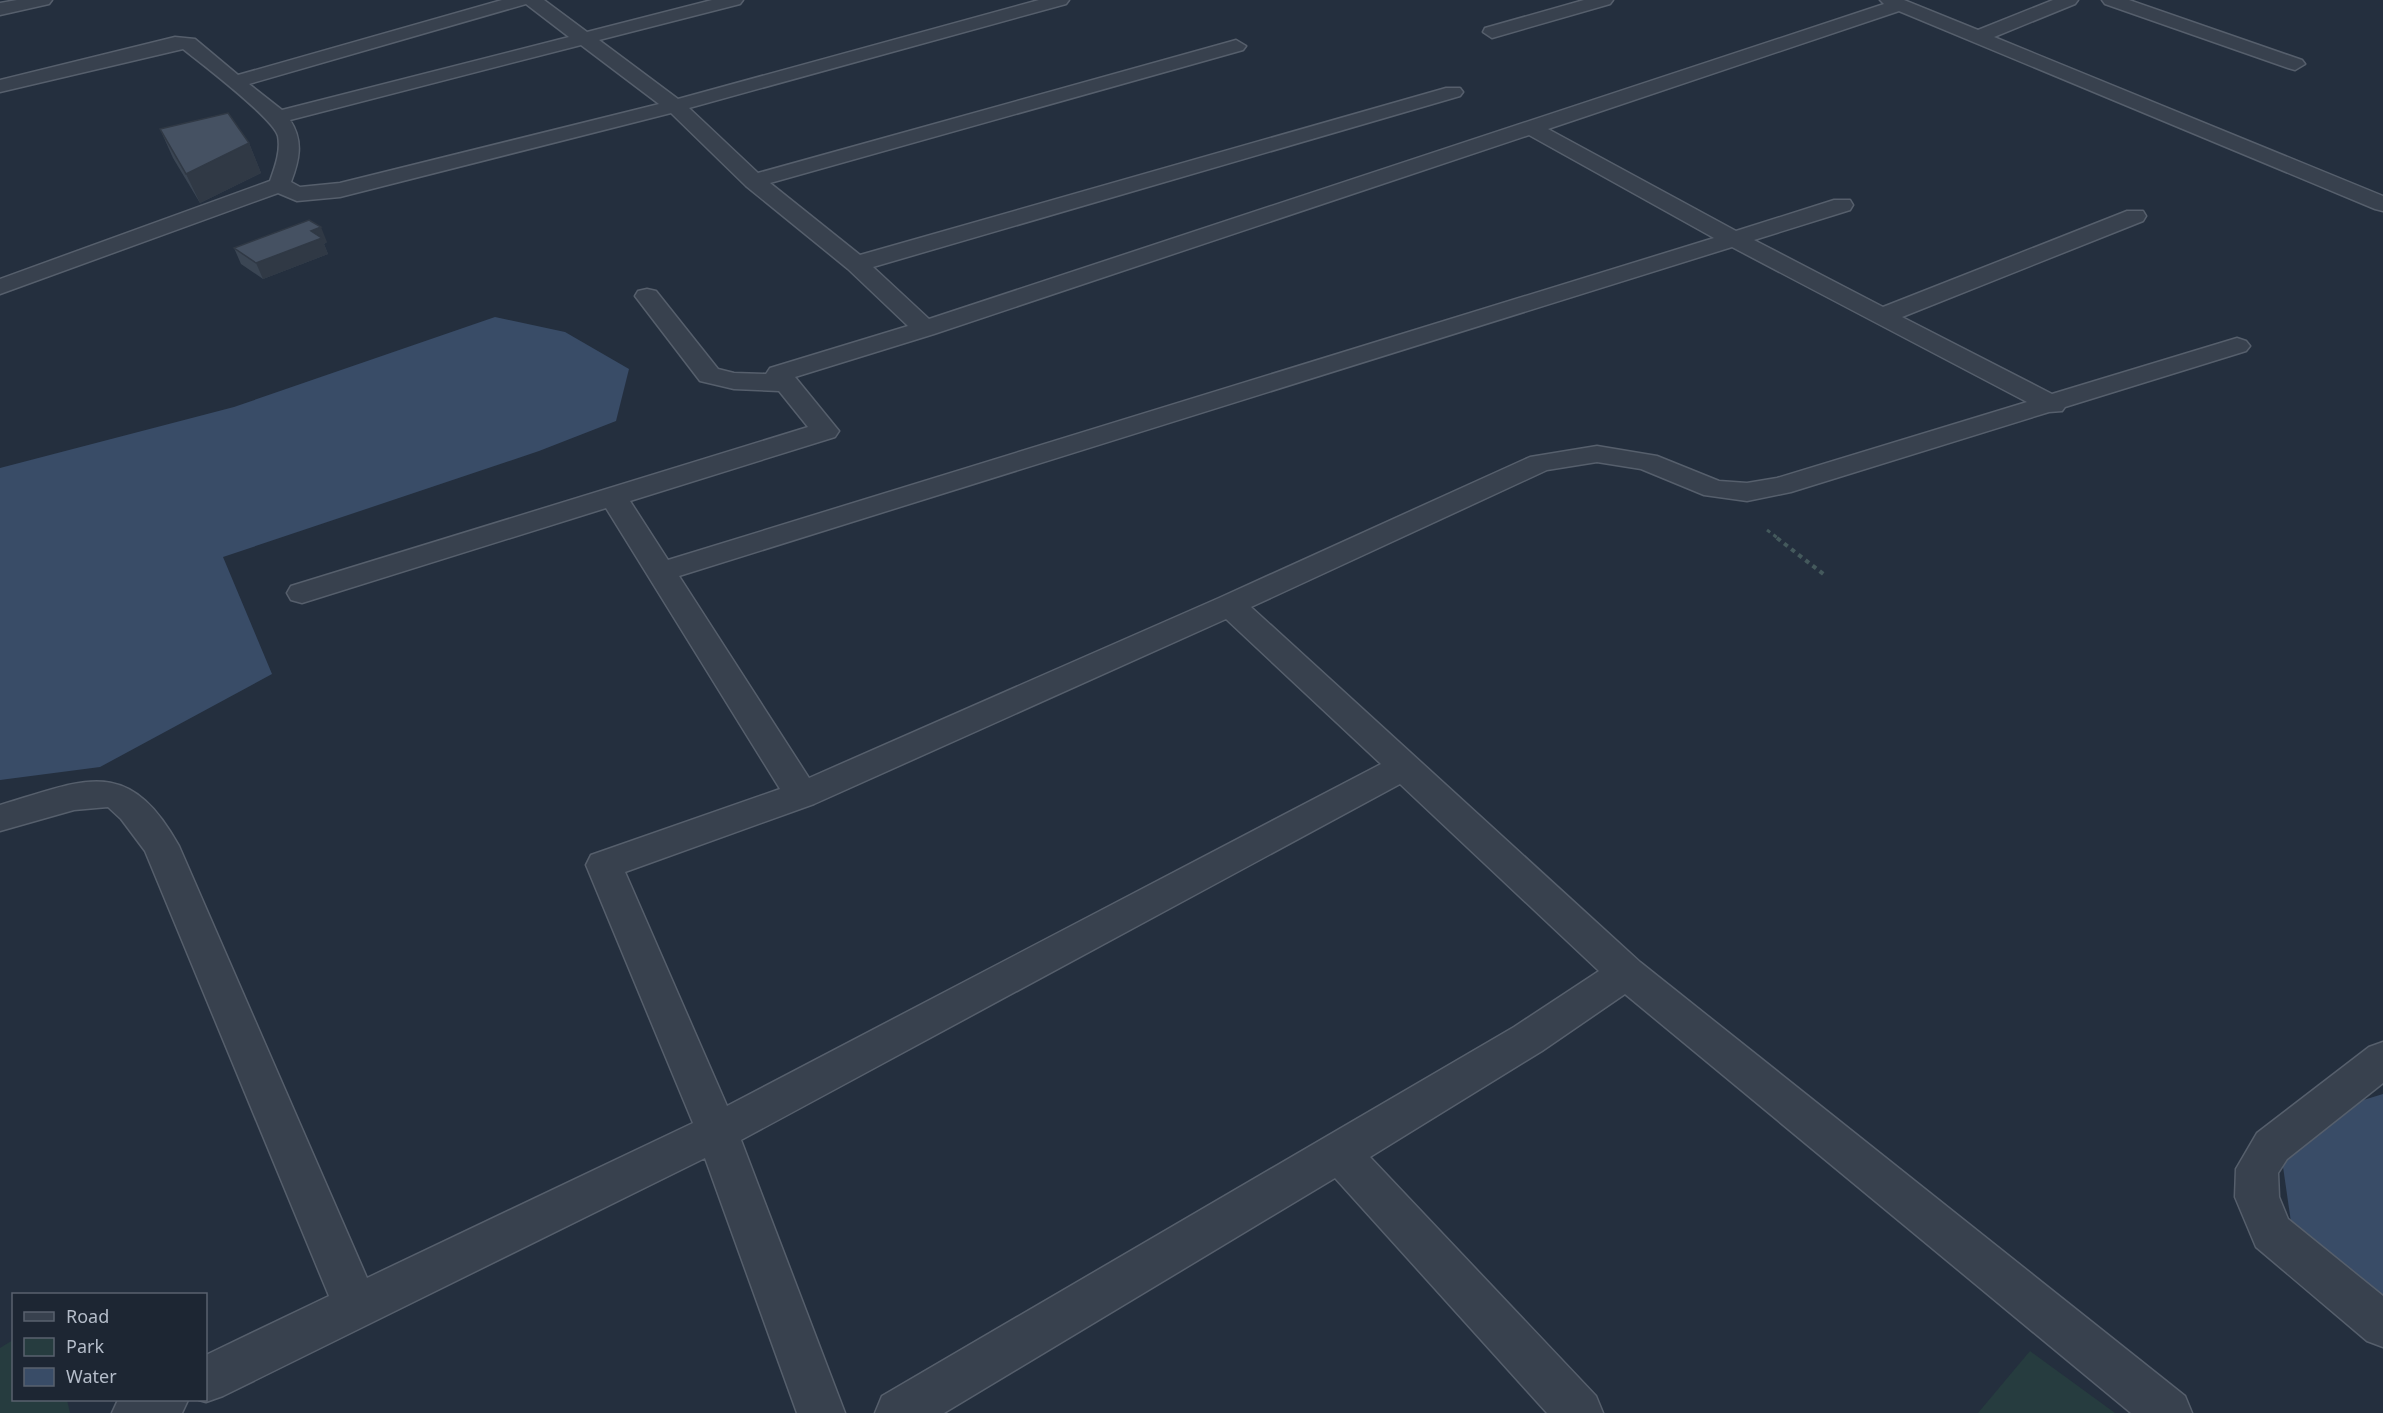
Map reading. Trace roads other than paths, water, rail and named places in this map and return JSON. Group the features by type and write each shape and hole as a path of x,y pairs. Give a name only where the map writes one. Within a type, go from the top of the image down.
{"street":[{"path":"0,9 43,0"},
{"path":"234,82 522,0"},
{"path":"532,0 675,106 754,181 856,264 925,329"},
{"path":"278,117 734,0"},
{"path":"279,185 297,194 340,190 675,106 1060,0"},
{"path":"1492,32 1604,0"},
{"path":"1978,37 2069,0"},
{"path":"2111,0 2295,64"},
{"path":"302,593 825,430 779,374 925,329 1531,128 1895,2 2383,204"},
{"path":"0,86 181,43 193,47 278,117 289,134 292,148 288,165 279,185 0,287"},
{"path":"754,181 1236,46"},
{"path":"856,264 1453,92"},
{"path":"1531,128 1734,239 2053,405"},
{"path":"661,572 1842,205"},
{"path":"1882,316 2135,216"},
{"path":"647,296 709,375 734,381 786,383"},
{"path":"821,1413 717,1132 603,866 802,795 1230,605 1540,463 1597,454 1647,462 1714,489 1747,492 1781,486 2053,405 2237,346"},
{"path":"613,496 802,795"},
{"path":"1230,605 1626,973 2168,1413"},
{"path":"207,1379 717,1132 1403,767 1430,790"},
{"path":"0,818 86,796 114,795 135,810 161,846 356,1306"},
{"path":"899,1413 1528,1039 1626,973"},
{"path":"2383,1059 2272,1146 2257,1169 2257,1197 2272,1233 2383,1325"},
{"path":"1339,1153 1579,1413"},
{"path":"136,1413 162,1401"}],"water":[{"path":"495,317 565,332 629,369 616,421 539,451 223,557 272,674 100,767 0,780 0,468 234,407"},
{"path":"2383,1094 2383,1297 2292,1229 2281,1153 2324,1112"}]}
